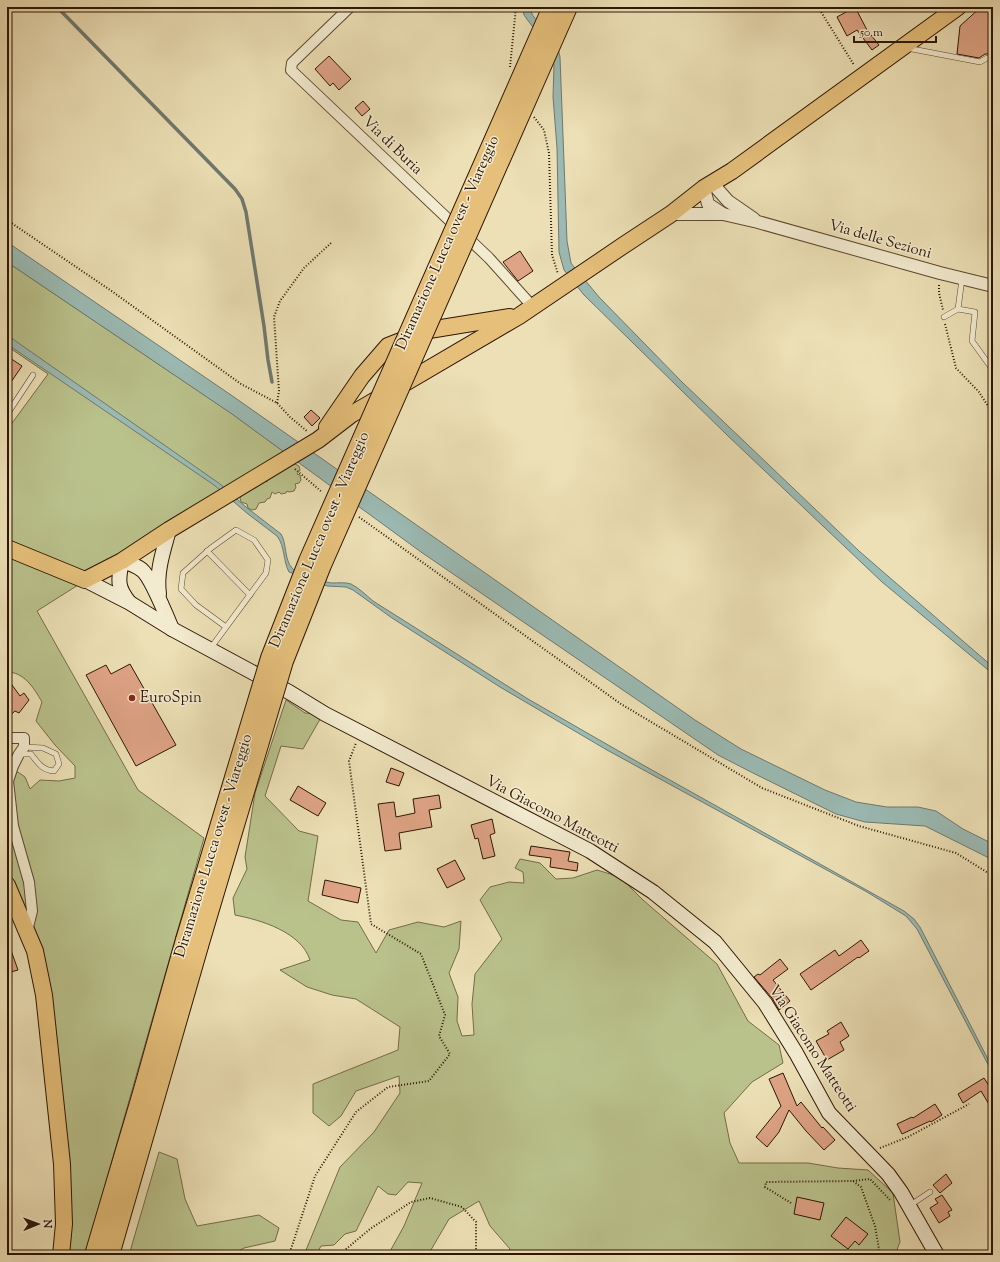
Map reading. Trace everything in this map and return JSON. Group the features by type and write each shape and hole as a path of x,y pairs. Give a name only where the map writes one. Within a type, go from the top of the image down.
{"highway":[{"name":"Diramazione Lucca ovest - Viareggio","path":"110,1255 151,1115 192,943 270,658 308,561 552,7"},
{"name":"Diramazione Lucca ovest - Viareggio","path":"94,1255 142,1093 284,661 325,558 568,7"}],"main road":[{"path":"7,548 86,580 122,561 169,530 318,440 352,414 519,316 671,214 708,185 732,171 958,7"},
{"path":"318,440 362,376 388,346 429,330 519,316"},
{"path":"161,603 157,582 161,558 169,530"},
{"path":"122,561 144,571 161,603 172,629"},
{"name":"Via Giacomo Matteotti","path":"122,561 119,578 121,592 130,603"},
{"name":"Via Giacomo Matteotti","path":"86,580 130,603 172,629 289,692 325,714 477,794 590,851 653,892 715,942 765,1003 796,1053 830,1113 888,1174 901,1192 937,1255"},
{"path":"7,885 35,951 44,995 62,1164 64,1224 61,1255"}],"street":[{"name":"Via di Buria","path":"350,7 292,63 292,70 489,258 533,306"},
{"path":"728,200 726,186 732,171"},
{"name":"Via delle Sezioni","path":"708,185 758,222"},
{"name":"Via delle Sezioni","path":"708,185 708,204 723,214"},
{"name":"Via delle Sezioni","path":"671,214 723,214 758,222 962,279 993,286"},
{"path":"7,738 24,738 22,751 13,766 8,781 13,826 29,882 32,911 27,931"}],"lane":[{"path":"903,47 980,62 987,58 993,58"},
{"path":"958,309 962,279"},
{"path":"944,317 958,309 975,312 972,341 993,370"},
{"path":"7,413 33,375"},
{"path":"210,649 266,573 268,560 254,540 236,530 207,551 183,573 181,589 196,605 226,627"},
{"path":"207,551 250,595"},
{"path":"43,748 56,754 59,764 54,771 46,770 31,754 22,751 43,748"},
{"path":"909,1206 930,1192"}],"path":[{"path":"510,71 509,65 516,7"},
{"path":"818,7 852,60 860,78"},
{"path":"531,112 544,130 549,153 552,255 565,285"},
{"path":"7,220 113,292 241,384 277,403 290,418 318,440"},
{"path":"277,403 279,391 274,317 280,301 304,268 331,243"},
{"path":"940,273 939,293 956,368 979,392 993,414"},
{"path":"285,460 324,493"},
{"path":"355,515 621,704 762,788 859,826 956,853 993,876"},
{"path":"289,1255 315,1176 356,1112 388,1087 428,1081 450,1054 439,1036 445,1016 421,954 371,924 349,762 360,732"},
{"path":"868,1154 908,1137 969,1104"},
{"path":"791,1203 764,1187 766,1182 870,1180 894,1205"},
{"path":"853,1181 861,1187 875,1226 880,1255"},
{"path":"339,1255 370,1229 412,1202 430,1198 462,1207 476,1222 476,1255"}],"green space":[{"path":"7,262 231,413 291,457 37,611 138,790 204,838 85,1255 61,1255 44,995 7,885 7,777 18,772 25,777 30,789 40,780 59,781 75,778 75,766 55,745 36,721 42,702 36,691 19,675 7,672 7,430 48,374 7,346"},
{"path":"295,464 299,466 300,470 297,474 300,475 301,480 299,483 295,484 296,487 294,491 287,491 286,493 281,494 279,492 275,494 272,492 270,498 265,502 259,503 256,509 252,510 248,508 247,504 241,502 240,498 244,491 264,480 267,482 267,479"},
{"path":"286,700 305,713 323,714 303,749 281,746 265,796 299,831 318,836 308,901 341,920 358,922 376,953 389,930 418,922 444,927 461,921 459,949 449,973 458,997 457,1021 462,1036 474,1035 472,1004 475,974 502,939 480,900 490,887 509,882 524,883 523,872 515,868 520,859 540,863 556,879 573,878 597,870 620,877 643,900 717,964 748,1021 779,1045 783,1063 752,1082 724,1113 730,1143 739,1163 808,1163 838,1168 868,1170 893,1193 900,1242 895,1255 509,1255 510,1249 490,1226 479,1201 449,1219 428,1255 388,1255 404,1226 422,1183 408,1182 396,1195 388,1194 378,1186 356,1231 345,1234 334,1245 321,1246 316,1255 304,1255 340,1167 374,1132 400,1093 399,1076 356,1091 341,1116 329,1126 313,1113 313,1084 398,1050 400,1027 356,999 332,995 307,987 280,970 310,960 305,950 298,942 279,929 256,920 235,915 233,898 247,869 245,857 255,793"},
{"path":"159,1152 177,1159 185,1199 197,1226 259,1215 279,1228 275,1241 244,1248 231,1255 129,1255"}],"water":[{"path":"523,7 530,7 535,19 551,34 557,45 560,57 567,241 571,263 599,297 682,382 859,551 993,667 993,674 882,582 728,436 584,295 564,270 559,252 557,148 553,97 554,65 551,54 543,37 524,15"},
{"path":"7,242 231,395 695,720 741,749 825,790 856,802 887,807 918,807 936,811 963,829 993,844 993,860 925,826 865,822 836,814 718,755 421,552 232,414 7,262"},
{"path":"7,335 220,484 246,507 281,534 289,564 295,571 305,576 323,581 351,584 373,601 528,699 904,911 914,919 920,927 993,1069 993,1074 917,929 906,916 867,892 607,750 500,687 392,618 353,590 346,587 327,586 289,572 280,540 277,536 214,485 7,344"}],"building":[{"path":"855,7 867,30 879,45 872,50 857,30 847,36 837,17"},
{"path":"981,7 993,7 993,54 985,54 979,58 957,54 960,26"},
{"path":"329,56 351,79 339,90 333,83 330,86 315,69"},
{"path":"363,101 370,109 362,116 355,108"},
{"path":"520,251 533,271 518,281 503,262"},
{"path":"7,356 22,366 7,388"},
{"path":"311,410 320,418 312,426 304,417"},
{"path":"130,664 176,745 136,766 86,675 106,665 111,674"},
{"path":"7,678 20,696 24,693 29,700 19,713 15,711 7,718"},
{"path":"391,768 404,773 399,786 386,782"},
{"path":"298,786 326,803 318,816 290,800"},
{"path":"439,795 441,808 429,810 432,827 399,833 401,849 385,851 378,804 394,802 396,817 415,813 413,799"},
{"path":"492,819 495,833 490,835 495,856 483,859 478,838 475,839 471,825"},
{"path":"531,846 570,852 568,861 578,863 577,871 550,867 551,858 529,855"},
{"path":"455,860 465,879 447,888 437,869"},
{"path":"325,880 361,888 358,903 322,895"},
{"path":"861,940 869,951 811,990 800,974 835,950 839,956"},
{"path":"7,942 18,970 7,973"},
{"path":"780,959 788,969 773,980 790,1001 779,1010 772,998 754,977 758,974 760,975"},
{"path":"841,1022 849,1036 840,1042 844,1050 827,1060 816,1041 829,1034 827,1031"},
{"path":"783,1073 797,1106 801,1102 822,1128 823,1127 835,1140 824,1150 789,1110 779,1132 767,1147 756,1137 781,1106 769,1079"},
{"path":"984,1078 993,1092 993,1111 981,1091 963,1103 958,1094"},
{"path":"935,1104 942,1115 931,1122 930,1121 902,1134 897,1124 912,1117 913,1118"},
{"path":"946,1174 952,1183 940,1193 933,1185"},
{"path":"942,1195 952,1210 948,1212 950,1216 939,1223 930,1208 938,1203 935,1199"},
{"path":"797,1197 824,1203 820,1220 794,1214"},
{"path":"846,1217 868,1234 859,1245 855,1241 848,1249 831,1236"}],"waterway":[{"path":"57,7 235,189 242,199 246,212 272,382"}],"place":[{"name":"EuroSpin","path":"132,698"}]}
